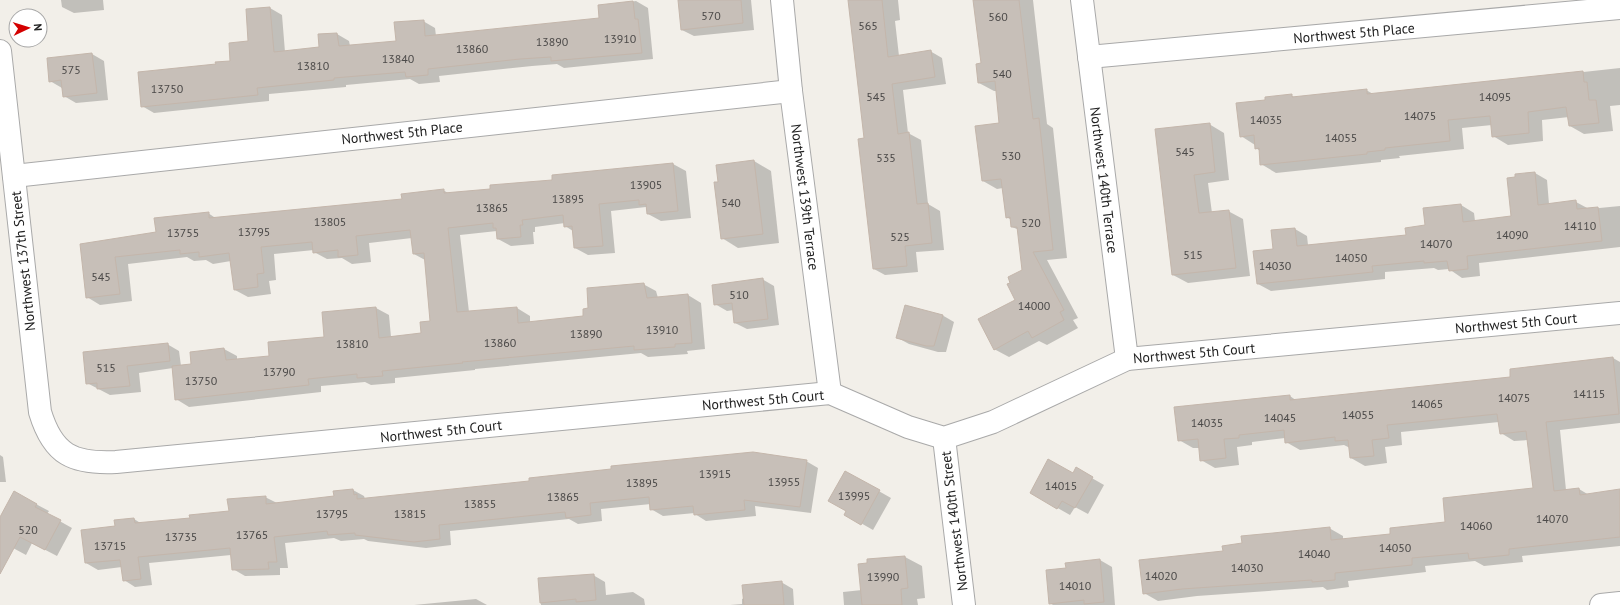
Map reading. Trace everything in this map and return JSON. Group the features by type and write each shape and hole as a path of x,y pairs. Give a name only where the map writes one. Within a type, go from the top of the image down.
{"street":[{"name":"Northwest 139th Terrace","path":"782,0 791,91 830,393"},
{"name":"Northwest 140th Terrace","path":"1082,0 1127,359"},
{"name":"Northwest 5th Place","path":"1089,57 1620,8"},
{"name":"Northwest 137th Street","path":"0,52 40,412 50,438 58,448 75,458"},
{"name":"Northwest 5th Place","path":"14,176 791,91"},
{"name":"Northwest 5th Court","path":"75,458 90,461 116,462 830,393 908,427 944,438 993,422 1127,359 1620,314"},
{"name":"Northwest 140th Street","path":"944,438 964,605"},
{"path":"1601,605 1620,603"}],"building":[{"path":"678,0 741,0 743,23 681,30"},
{"path":"848,0 882,0 888,57 931,50 935,77 892,84 898,134 909,132 917,204 928,203 932,243 905,246 907,266 873,269 858,139 864,138"},
{"path":"973,0 1019,0 1033,119 1039,118 1053,250 1033,252 1064,310 1060,312 1064,320 1032,338 1028,331 994,350 978,319 1015,300 1007,284 1010,283 1008,277 1022,270 1017,227 1011,227 1010,217 1006,218 1001,179 982,181 975,126 999,123 995,81 978,83 976,64 981,63"},
{"path":"633,1 635,19 638,19 642,53 551,61 551,57 520,59 428,69 428,75 406,77 405,72 334,78 334,80 257,88 258,95 141,107 138,72 216,64 215,62 230,61 229,43 248,41 246,9 270,7 274,52 319,47 318,34 337,33 339,46 396,41 394,22 424,20 425,36 599,18 598,5"},
{"path":"92,53 97,93 63,97 61,80 49,82 47,58"},
{"path":"1583,71 1584,82 1587,82 1589,100 1596,100 1599,123 1569,126 1566,107 1528,112 1529,133 1492,137 1490,116 1448,120 1450,141 1385,148 1385,150 1367,152 1367,154 1260,165 1259,148 1255,149 1254,135 1240,137 1236,103 1265,100 1265,97 1292,94 1292,97 1367,89 1367,94"},
{"path":"1210,123 1215,172 1194,175 1199,213 1229,210 1236,268 1172,275 1155,129"},
{"path":"754,160 763,234 721,239 714,182 718,182 716,165"},
{"path":"673,163 678,211 647,214 646,204 639,205 639,200 599,204 603,246 574,248 572,226 564,227 563,215 522,220 523,225 520,225 521,237 497,239 496,228 493,228 493,223 448,228 457,312 517,307 518,323 583,316 583,309 588,308 587,288 644,283 647,298 688,294 692,343 675,344 675,347 634,350 634,346 462,362 463,363 382,371 383,376 357,378 357,374 308,379 309,385 175,400 172,366 191,364 190,352 224,348 226,360 269,356 268,342 324,337 322,312 376,307 379,338 421,333 420,322 430,321 424,253 413,254 410,230 356,236 358,255 338,257 338,250 313,253 312,242 261,247 264,273 257,274 258,287 234,290 229,253 199,257 199,252 180,254 180,250 115,257 120,294 86,298 80,244 156,232 154,218 209,212 209,218 402,199 401,194 444,189 444,193 490,189 490,185 552,180 552,175"},
{"path":"1535,172 1538,205 1576,200 1577,209 1598,207 1602,241 1467,256 1468,269 1449,271 1447,261 1424,263 1424,261 1372,266 1373,272 1257,284 1253,251 1273,249 1271,230 1295,228 1297,246 1406,235 1405,228 1425,225 1423,208 1461,204 1463,222 1511,216 1507,178 1515,177 1515,174"},
{"path":"763,278 768,319 734,323 732,303 714,305 712,285"},
{"path":"905,305 943,315 934,346 926,346 896,338"},
{"path":"168,343 170,361 127,366 130,386 97,389 97,383 86,384 83,352"},
{"path":"1613,357 1619,414 1546,422 1554,491 1579,488 1580,495 1620,489 1620,537 1509,549 1509,555 1469,559 1468,553 1412,558 1412,565 1335,573 1335,580 1312,582 1312,580 1182,589 1143,594 1139,560 1223,551 1222,546 1242,543 1241,536 1330,527 1331,540 1390,534 1390,528 1445,522 1443,498 1533,488 1526,431 1500,434 1497,414 1387,425 1389,438 1372,440 1374,456 1350,458 1348,440 1335,441 1335,437 1285,443 1284,430 1239,435 1239,438 1224,439 1226,458 1200,461 1198,439 1178,441 1174,407 1290,395 1290,400 1510,377 1510,369"},
{"path":"753,452 807,460 800,507 744,500 745,510 694,515 693,506 650,510 649,497 590,503 591,515 566,518 565,512 439,525 440,539 414,542 355,535 355,533 328,535 327,531 274,537 277,562 268,562 269,569 232,570 230,548 138,557 141,579 123,581 120,560 85,563 81,530 115,526 114,520 134,518 135,523 190,518 189,515 229,511 227,499 266,496 266,504 334,496 333,491 353,489 354,495 357,494 357,499 529,481 529,478 611,469 611,466"},
{"path":"1048,459 1073,473 1076,467 1093,477 1075,508 1062,501 1057,509 1030,493"},
{"path":"845,471 880,490 861,525 844,515 846,511 828,501"},
{"path":"14,491 37,504 35,507 61,520 45,550 20,537 0,574 0,517"},
{"path":"905,556 908,588 901,589 902,605 862,605 858,564 867,563 867,559"},
{"path":"1100,559 1104,602 1084,604 1084,600 1049,604 1046,570 1066,568 1065,563"},
{"path":"594,574 596,600 576,602 576,599 540,603 538,578"},
{"path":"782,581 784,605 744,605 742,585"}]}
